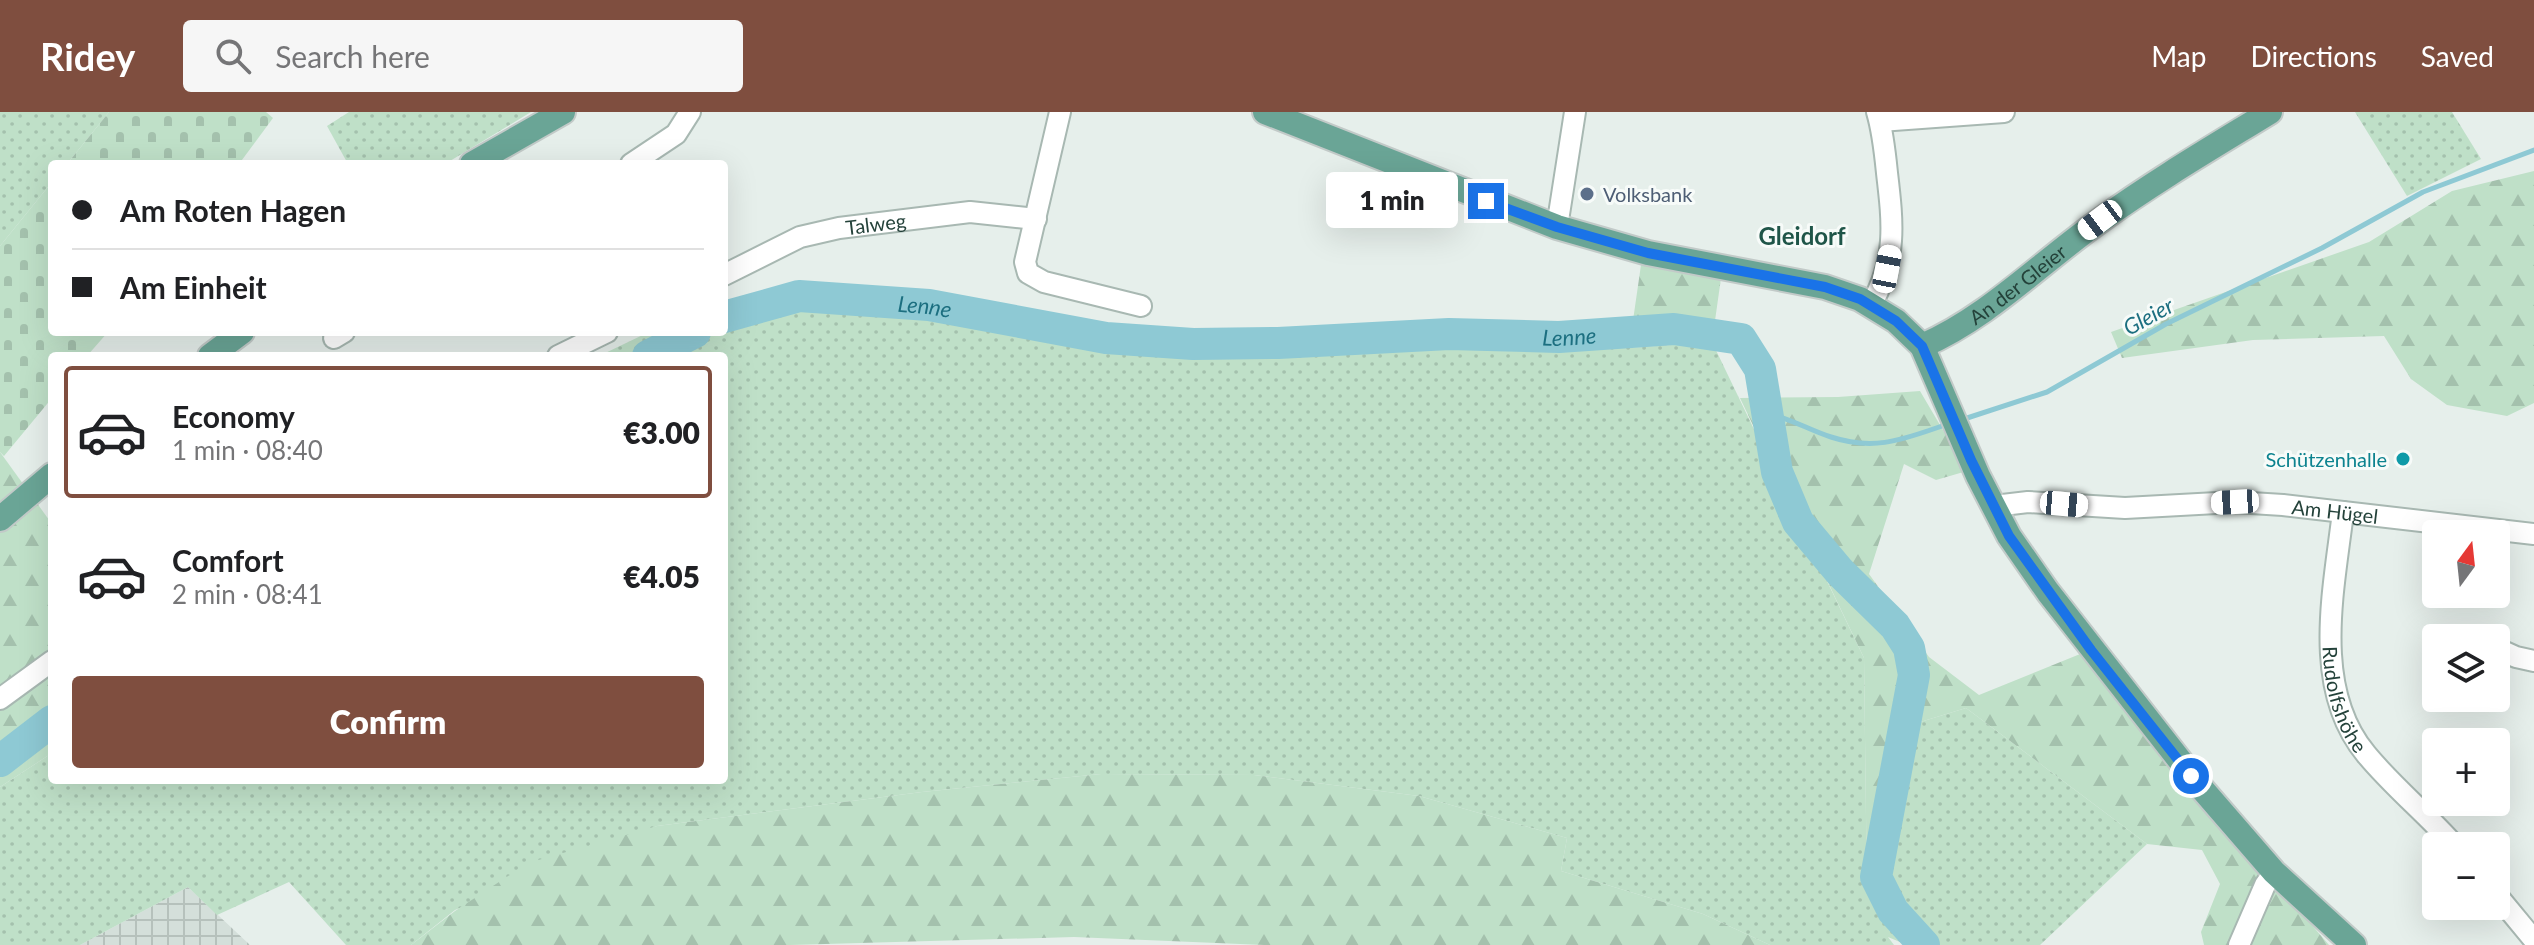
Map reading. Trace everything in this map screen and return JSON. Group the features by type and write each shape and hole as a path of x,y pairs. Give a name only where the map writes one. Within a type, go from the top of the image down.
{"main road":[{"path":"479,160 563,112"},
{"path":"1265,112 1557,227 1648,253 1817,285 1871,305 1896,321 1922,346 1994,506 2009,536 2040,582 2203,790 2274,872 2354,945"},
{"name":"An der Gleier","path":"1922,346 1949,334 1982,313 2100,220 2270,112"},
{"path":"215,352 237,336"},
{"path":"0,519 48,478"}],"street":[{"path":"637,160 676,134 690,112"},
{"path":"1060,112 1025,262 1028,273 1141,306"},
{"path":"1557,227 1575,112"},
{"path":"1871,305 1883,284 1893,233 1879,116 2004,112"},
{"name":"Talweg","path":"728,273 800,237 839,228 970,212 1036,219"},
{"path":"566,352 599,336"},
{"name":"Am Hügel","path":"1994,506 2036,502 2125,508 2235,502 2534,534"},
{"name":"Rudolfshöhe","path":"2343,512 2333,599 2331,651 2339,705 2346,724 2365,753 2441,832"},
{"path":"2510,654 2534,661"},
{"path":"4,696 48,664"},
{"path":"2239,945 2265,885 2274,872"},
{"path":"2510,911 2534,940"}],"shaded area":[{"path":"188,887 250,945 80,945"}],"green space":[{"path":"0,112 109,112 70,160 48,160 48,187 0,246"},
{"path":"109,112 266,112 273,118 242,160 70,160"},
{"path":"349,112 531,112 452,160 346,160 327,126"},
{"path":"2355,112 2452,112 2481,159 2407,196"},
{"path":"2534,171 2534,403 2507,416 2447,405 2411,379 2384,336 2253,340 2122,358 2111,332 2369,242 2452,191"},
{"path":"48,187 48,336 104,336 90,352 48,352 48,403 4,456 0,452 0,246"},
{"path":"1641,265 1721,278 1712,342 1629,348"},
{"path":"799,285 879,295 1122,353 1306,352 1429,337 1629,348 1712,342 1864,658 1867,895 1881,889 1917,723 1966,708 2147,844 2040,945 1907,945 1888,937 1894,945 1770,945 1703,914 1561,871 1567,838 1419,796 1254,775 1101,774 922,792 657,826 455,910 411,945 346,945 289,882 217,915 188,887 80,945 0,945 0,787 48,756 48,784 728,784 728,352 607,352 641,336 728,336 728,304"},
{"path":"1920,391 1967,471 1936,480 1904,464 1869,574 1929,657 1979,695 2090,650 2131,715 2329,945 2204,945 2201,932 2220,884 2202,850 2147,844 1966,708 1917,723 1881,889 1867,895 1864,658 1740,398 1838,397"},
{"path":"0,452 48,518 48,756 0,787"},
{"path":"1101,774 1254,775 1419,796 1567,838 1561,871 1703,914 1770,945 1264,945 1074,937 790,945 411,945 455,911 528,863 657,826 922,792"}],"waterway":[{"name":"Gleier","path":"1961,420 2047,392 2166,324 2322,248 2423,192 2534,150"},
{"name":"Lenne","path":"728,316 799,296 929,305 1106,338 1193,344 1449,334 1559,337 1674,329 1741,339 1760,369 1777,472 1798,522 1840,572 1895,626 1909,648 1914,675 1876,877 1893,911 1924,945"},
{"name":"Lenne","path":"656,352 687,336"},
{"name":"Gleier","path":"1766,413 1831,437 1863,443 1891,441 1948,424"},
{"name":"Lenne","path":"0,761 48,724"}],"place":[{"name":"Volksbank","path":"1587,194"},
{"name":"Schützenhalle","path":"2403,459"}],"district":[{"name":"Gleidorf","path":"1802,235"}],"route":[{"path":"1486,201 1557,227 1648,253 1825,287 1860,299 1912,334 1936,373 1971,460 2009,536 2091,650 2191,776"}]}
